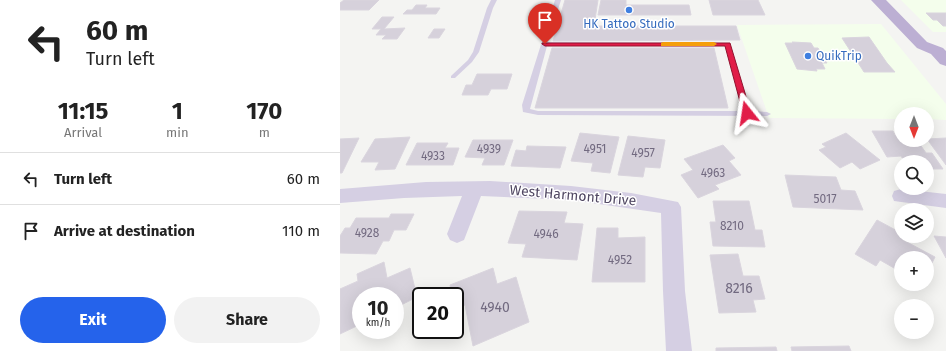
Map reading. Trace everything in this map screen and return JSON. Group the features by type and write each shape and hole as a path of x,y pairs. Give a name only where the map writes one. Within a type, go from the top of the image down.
{"main road":[{"path":"878,0 922,45 941,56"},
{"path":"896,0 938,44 941,56"}],"street":[{"name":"West Harmont Drive","path":"340,196 426,189 511,189 566,192 613,197 671,207 674,291 679,351"},
{"path":"457,234 474,189"},
{"path":"901,196 946,201"}],"lane":[{"path":"453,77 470,61 476,52 494,0"},
{"path":"558,0 526,104 526,110 532,112 767,114"},
{"path":"545,44 728,44 747,113"}],"shaded area":[{"path":"901,0 946,0 946,32 933,32"},
{"path":"881,24 946,104 946,120 934,119 934,107 894,107 894,119 769,118 737,25"}],"building":[{"path":"344,0 379,0 369,10 340,10 340,3"},
{"path":"565,0 598,0 594,26 736,26 740,40 553,41"},
{"path":"601,0 626,0 626,5 689,5 691,15 598,15"},
{"path":"709,0 758,0 765,15 713,15"},
{"path":"416,5 427,5 425,8 440,8 436,14 403,14 407,10 412,10"},
{"path":"926,13 946,13 946,26 943,26 937,20 933,20"},
{"path":"382,17 394,17 384,29 405,28 397,39 382,39 386,35 376,35 381,29 372,29"},
{"path":"434,29 445,29 439,38 428,38"},
{"name":"QuikTrip","path":"869,37 895,72 864,72 842,38"},
{"name":"QuikTrip","path":"792,42 811,43 814,48 818,48 822,51 827,60 825,60 827,63 822,63 825,69 816,69 817,71 797,69 785,43 793,43"},
{"path":"552,48 714,48 728,108 535,108"},
{"path":"477,74 512,74 507,89 491,89 488,95 462,95 466,85 472,85"},
{"path":"872,131 893,131 894,147 922,147 926,153 932,153 933,155 894,155 894,156 887,157"},
{"path":"580,133 619,137 610,173 591,171 593,163 571,161"},
{"path":"846,133 880,160 860,169 852,162 840,168 819,150 826,147 822,144"},
{"path":"628,136 665,140 660,168 645,167 643,177 618,175"},
{"path":"410,137 395,169 375,170 379,162 361,162 375,139"},
{"path":"359,138 342,173 340,173 340,139"},
{"path":"946,138 946,165 933,147 934,139"},
{"path":"473,140 513,140 504,165 482,165 485,158 465,157"},
{"path":"417,143 448,143 445,148 459,148 453,165 406,165"},
{"path":"723,145 735,158 729,161 741,175 715,185 719,189 698,198 681,175 693,170 684,159"},
{"path":"527,146 566,147 560,168 511,166 516,150 526,151"},
{"path":"934,156 943,169 934,169"},
{"path":"785,175 836,177 841,190 855,191 863,210 793,207"},
{"path":"713,201 749,201 755,230 762,230 765,247 713,246 710,222 716,222"},
{"path":"519,211 567,212 564,223 583,224 577,260 522,257 526,244 508,243"},
{"path":"391,214 414,214 406,230 394,230 389,241 383,241 376,254 340,253 340,236 345,228 350,228 356,218 389,218"},
{"path":"877,220 894,229 894,243 909,243 924,251 894,251 894,268 880,260 876,266 855,254"},
{"path":"597,228 618,228 618,238 645,237 645,282 592,282"},
{"path":"934,236 946,237 946,258"},
{"path":"738,254 743,276 759,276 765,299 753,300 756,312 719,313 710,255"},
{"path":"384,262 387,278 410,268 415,287 412,287 412,300 404,304 404,287 352,287 352,328 340,334 340,289 358,281 357,274"},
{"path":"493,268 497,284 516,277 529,322 473,346 464,305 464,287 450,287 450,285"},
{"path":"849,346 851,351 792,351 791,347"},
{"path":"776,347 777,351 716,351 716,348"}],"slow traffic":[{"path":"663,44 714,44"}],"place":[{"name":"HK Tattoo Studio","path":"629,10"},
{"name":"QuikTrip","path":"808,56"}],"route":[{"path":"545,44 728,44 747,113"}]}
